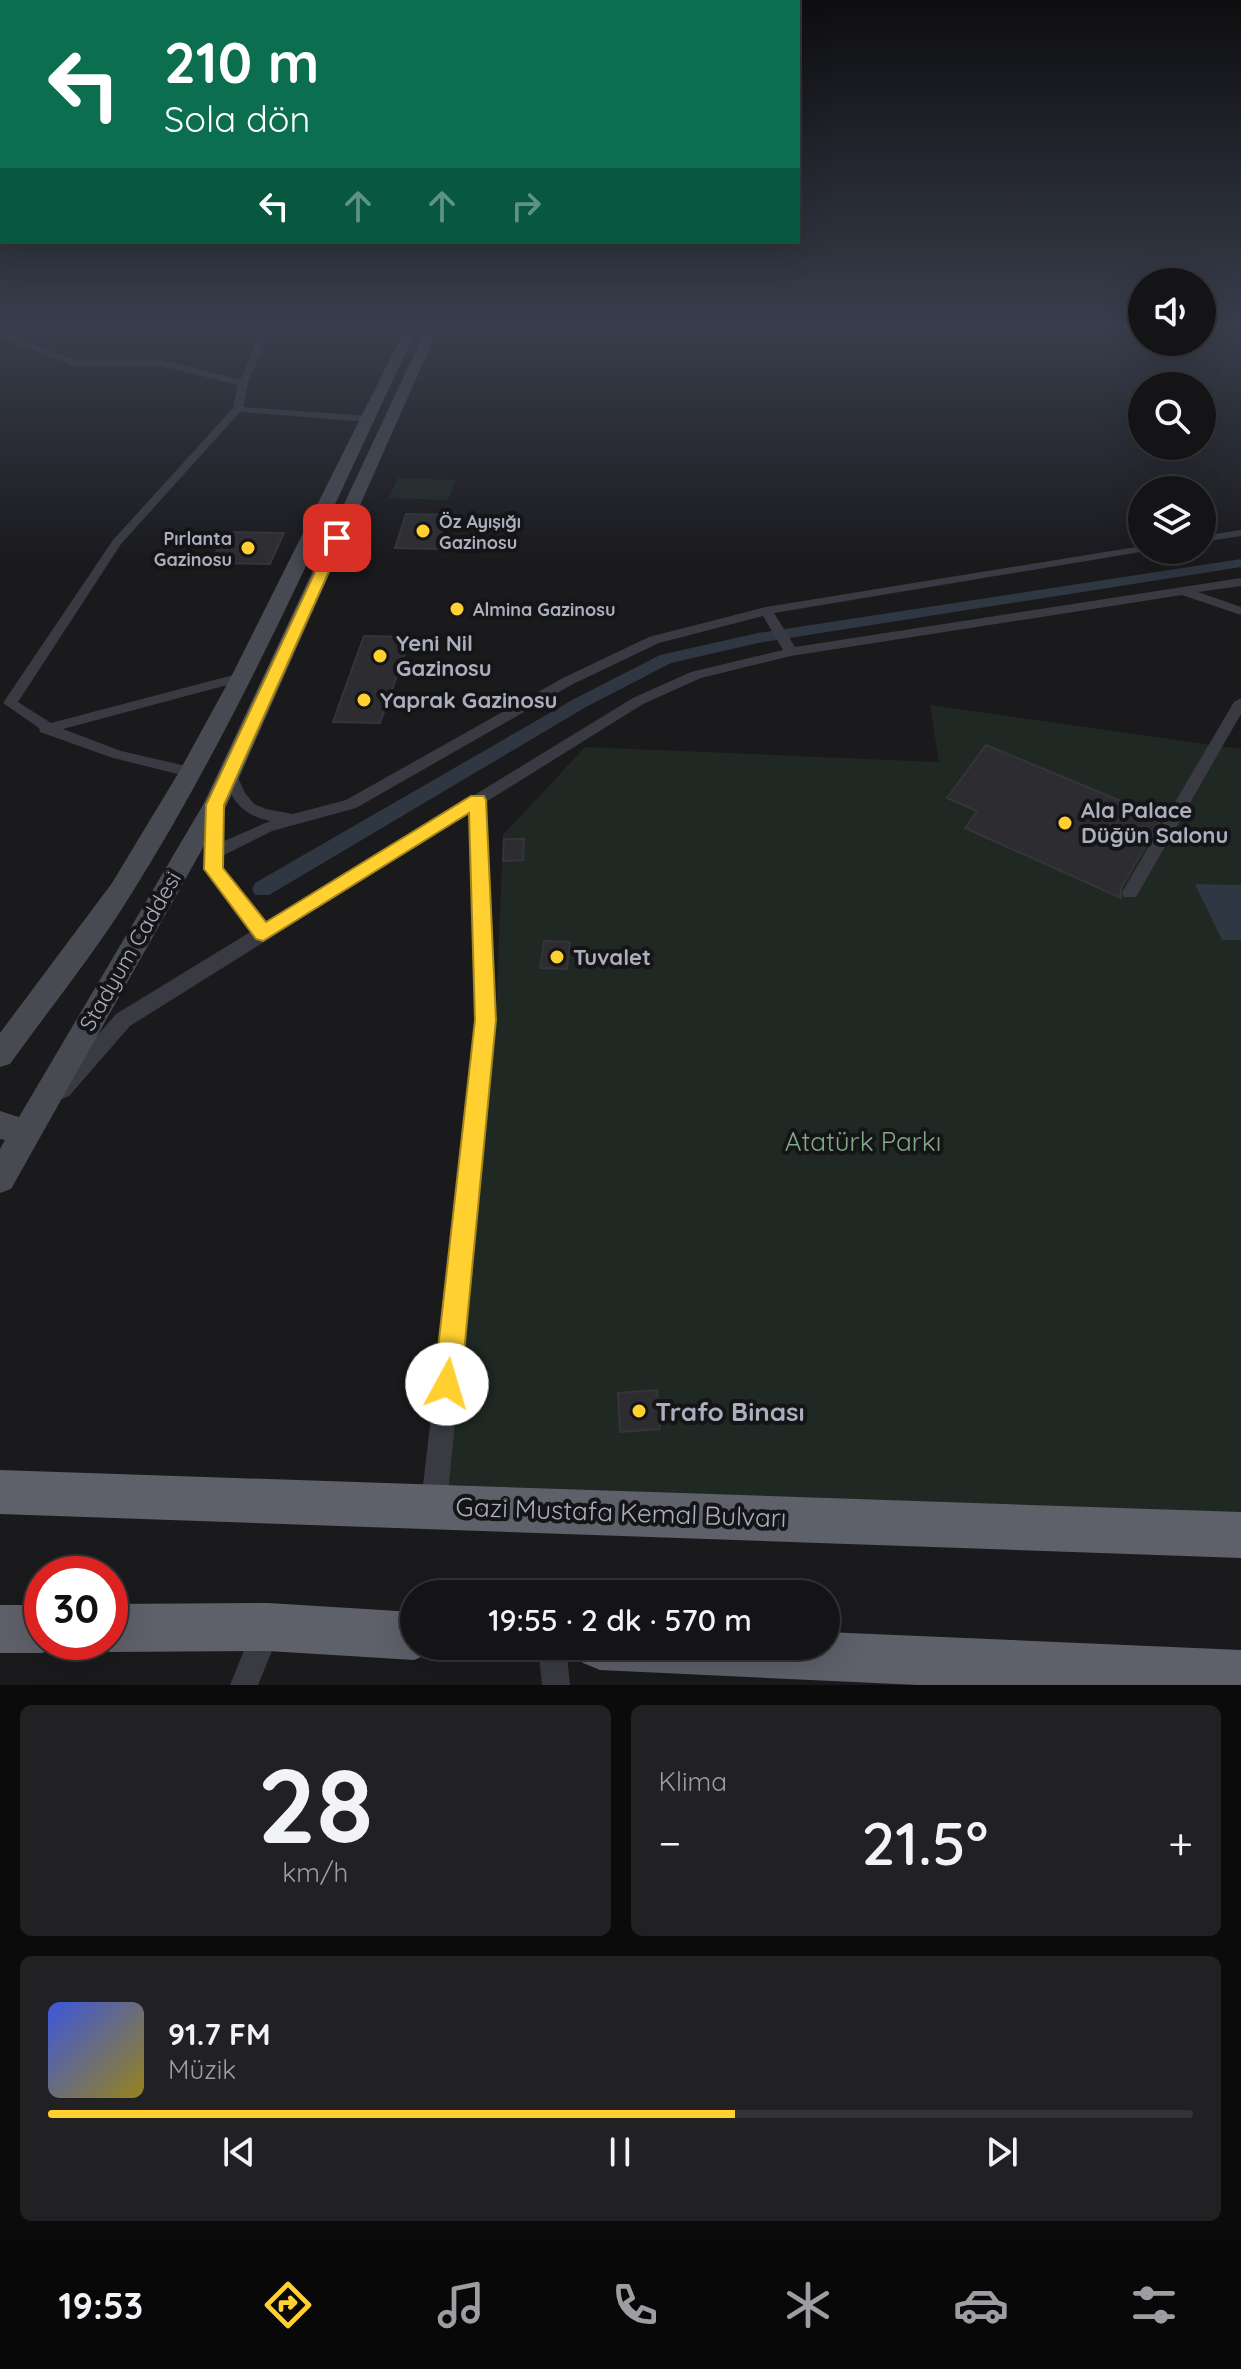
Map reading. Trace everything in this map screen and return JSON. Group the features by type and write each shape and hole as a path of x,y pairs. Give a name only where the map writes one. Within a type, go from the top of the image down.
{"highway":[{"name":"Gazi Mustafa Kemal Bulvarı","path":"0,1492 1241,1535"},
{"path":"128,1628 268,1627 400,1635"},
{"path":"0,1629 24,1629"},
{"path":"840,1657 1241,1675"}],"main road":[{"name":"Stadyum Caddesi","path":"0,1055 121,890 190,772 241,677 375,406"},
{"name":"Stadyum Caddesi","path":"0,1178 12,1129 215,805 397,406"}],"street":[{"path":"190,772 110,754 44,729 10,703 117,542 239,406"},
{"path":"238,409 369,419"},
{"path":"1216,537 1241,533"},
{"path":"213,854 267,827 351,804 568,681 642,645 689,629 766,611 1128,551"},
{"path":"12,1129 123,1020 638,701 696,675 791,652 1241,582"},
{"path":"1181,591 1241,611"},
{"path":"766,611 791,652"},
{"path":"44,729 241,677"},
{"path":"1130,893 1241,702"},
{"path":"229,773 239,801 254,812 305,818"},
{"path":"434,1505 486,1020 478,800"},
{"path":"215,805 214,869 263,933"},
{"path":"244,1685 268,1627"},
{"path":"553,1660 556,1685"}],"green space":[{"path":"398,478 456,480 448,500 389,498"},
{"name":"Atatürk Parkı","path":"930,705 1241,749 1241,1530 434,1505 496,1018 503,835 585,747 939,762"}],"water":[{"path":"1195,884 1241,885 1241,940 1222,940"}],"building":[{"name":"Öz Ayışığı Gazinosu","path":"406,514 450,515 441,549 395,548"},
{"name":"Pırlanta Gazinosu","path":"227,532 284,533 270,564 210,563"},
{"path":"364,636 411,637 380,723 333,722"},
{"name":"Ala Palace Düğün Salonu","path":"986,745 1162,818 1121,888 1121,898 965,828 977,811 947,798"},
{"path":"504,839 524,839 523,860 503,861"},
{"name":"Tuvalet","path":"544,941 570,942 567,969 540,968"},
{"name":"Trafo Binası","path":"657,1390 660,1429 620,1432 618,1393"}],"waterway":[{"path":"262,889 580,703 666,659 758,638 1241,563"}],"place":[{"name":"Öz Ayışığı Gazinosu","path":"423,531"},
{"name":"Pırlanta Gazinosu","path":"248,548"},
{"name":"Almina Gazinosu","path":"457,609"},
{"name":"Yeni Nil Gazinosu","path":"380,656"},
{"name":"Yaprak Gazinosu","path":"364,700"},
{"name":"Ala Palace Düğün Salonu","path":"1065,823"},
{"name":"Tuvalet","path":"557,957"},
{"name":"Trafo Binası","path":"639,1411"}],"route":[{"path":"337,538 215,805 214,869 263,933 478,800 486,1020 447,1384"}]}
